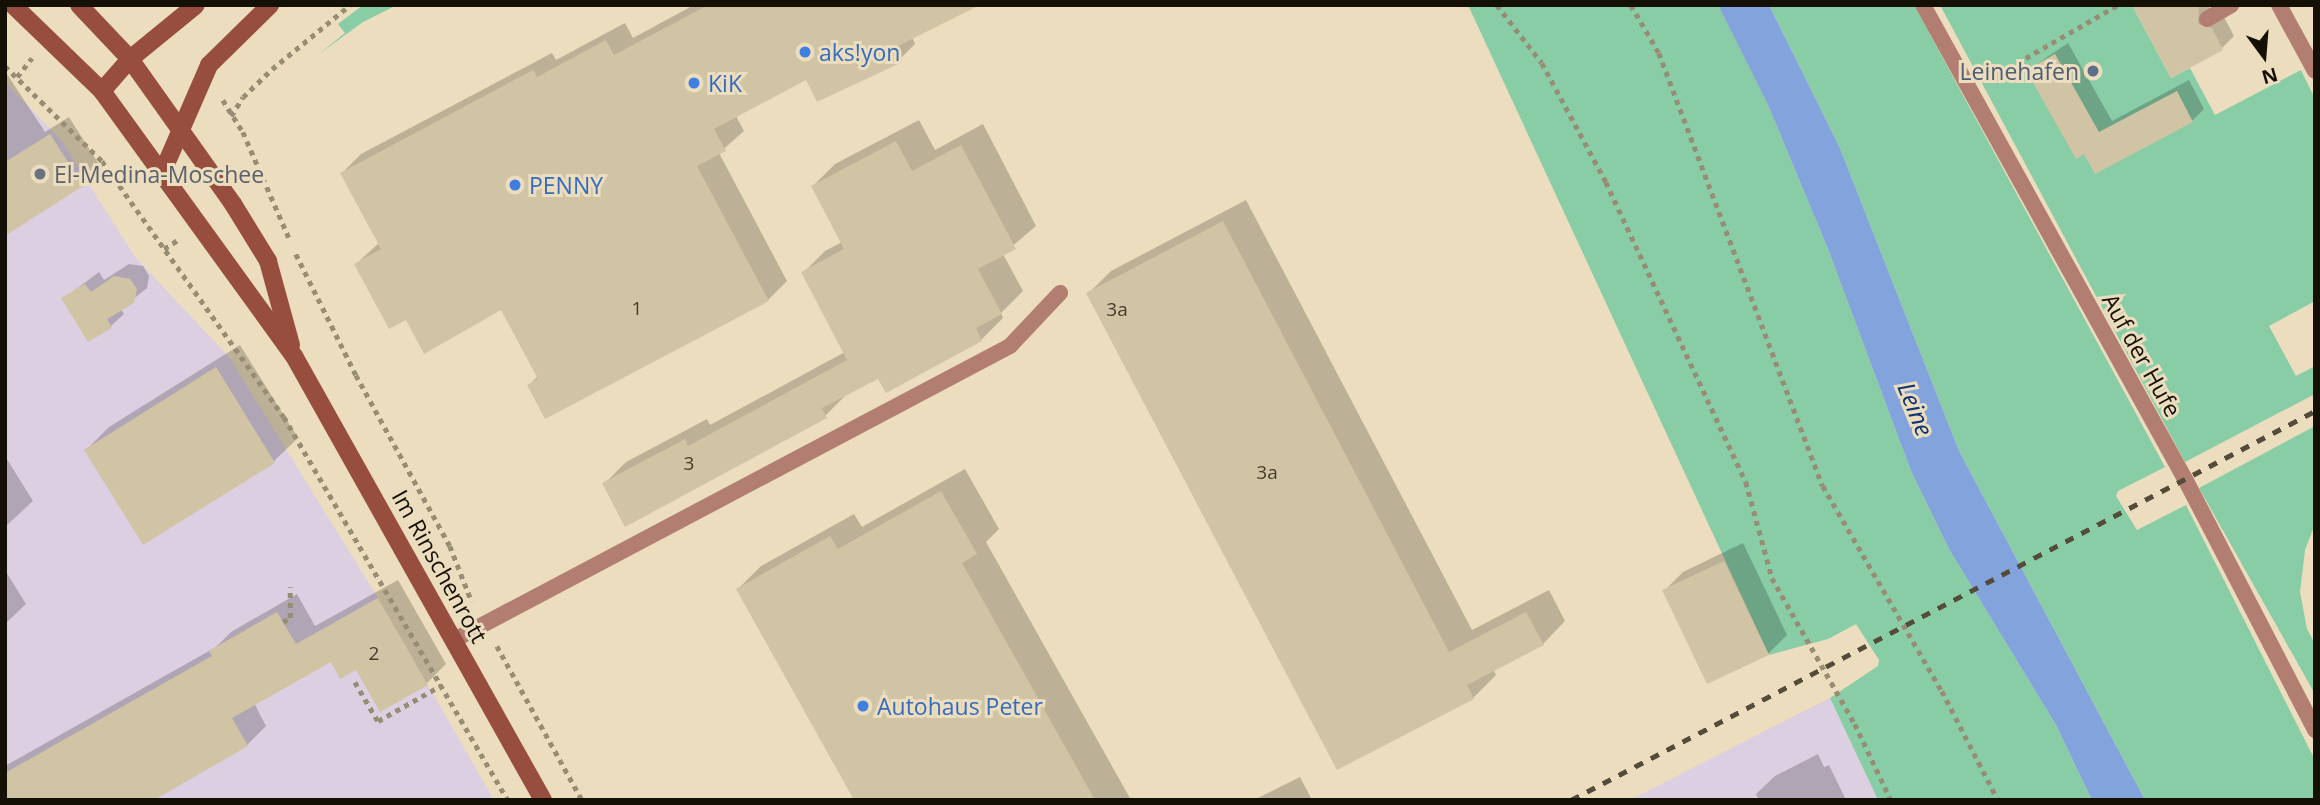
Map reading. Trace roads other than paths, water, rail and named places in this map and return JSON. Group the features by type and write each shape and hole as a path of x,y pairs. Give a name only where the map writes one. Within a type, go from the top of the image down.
{"main road":[{"name":"Im Rinschenrott","path":"13,5 102,91 163,171 294,356 543,800"},
{"name":"Im Rinschenrott","path":"79,5 130,59 182,128 268,261 294,356"},
{"path":"102,91 130,59 196,5"},
{"path":"163,171 209,65 270,5"}],"lane":[{"name":"Auf der Hufe","path":"1923,5 2185,479 2315,730"},
{"path":"2207,19 2231,5"},
{"path":"2279,5 2315,71"},
{"path":"454,640 1010,346 1060,293"}],"water":[{"name":"Leine","path":"1718,5 1769,5 1839,146 1959,451 2145,800 2092,800 2056,725 1949,549 1911,471 1828,249 1768,105"}],"railway":[{"path":"1571,800 2315,411"}],"place":[{"name":"aks!yon","path":"805,52"},
{"name":"Leinehafen","path":"2093,71"},
{"name":"KiK","path":"694,83"},
{"name":"El-Medina-Moschee","path":"40,174"},
{"name":"PENNY","path":"515,185"},
{"name":"Autohaus Peter","path":"863,706"}]}
